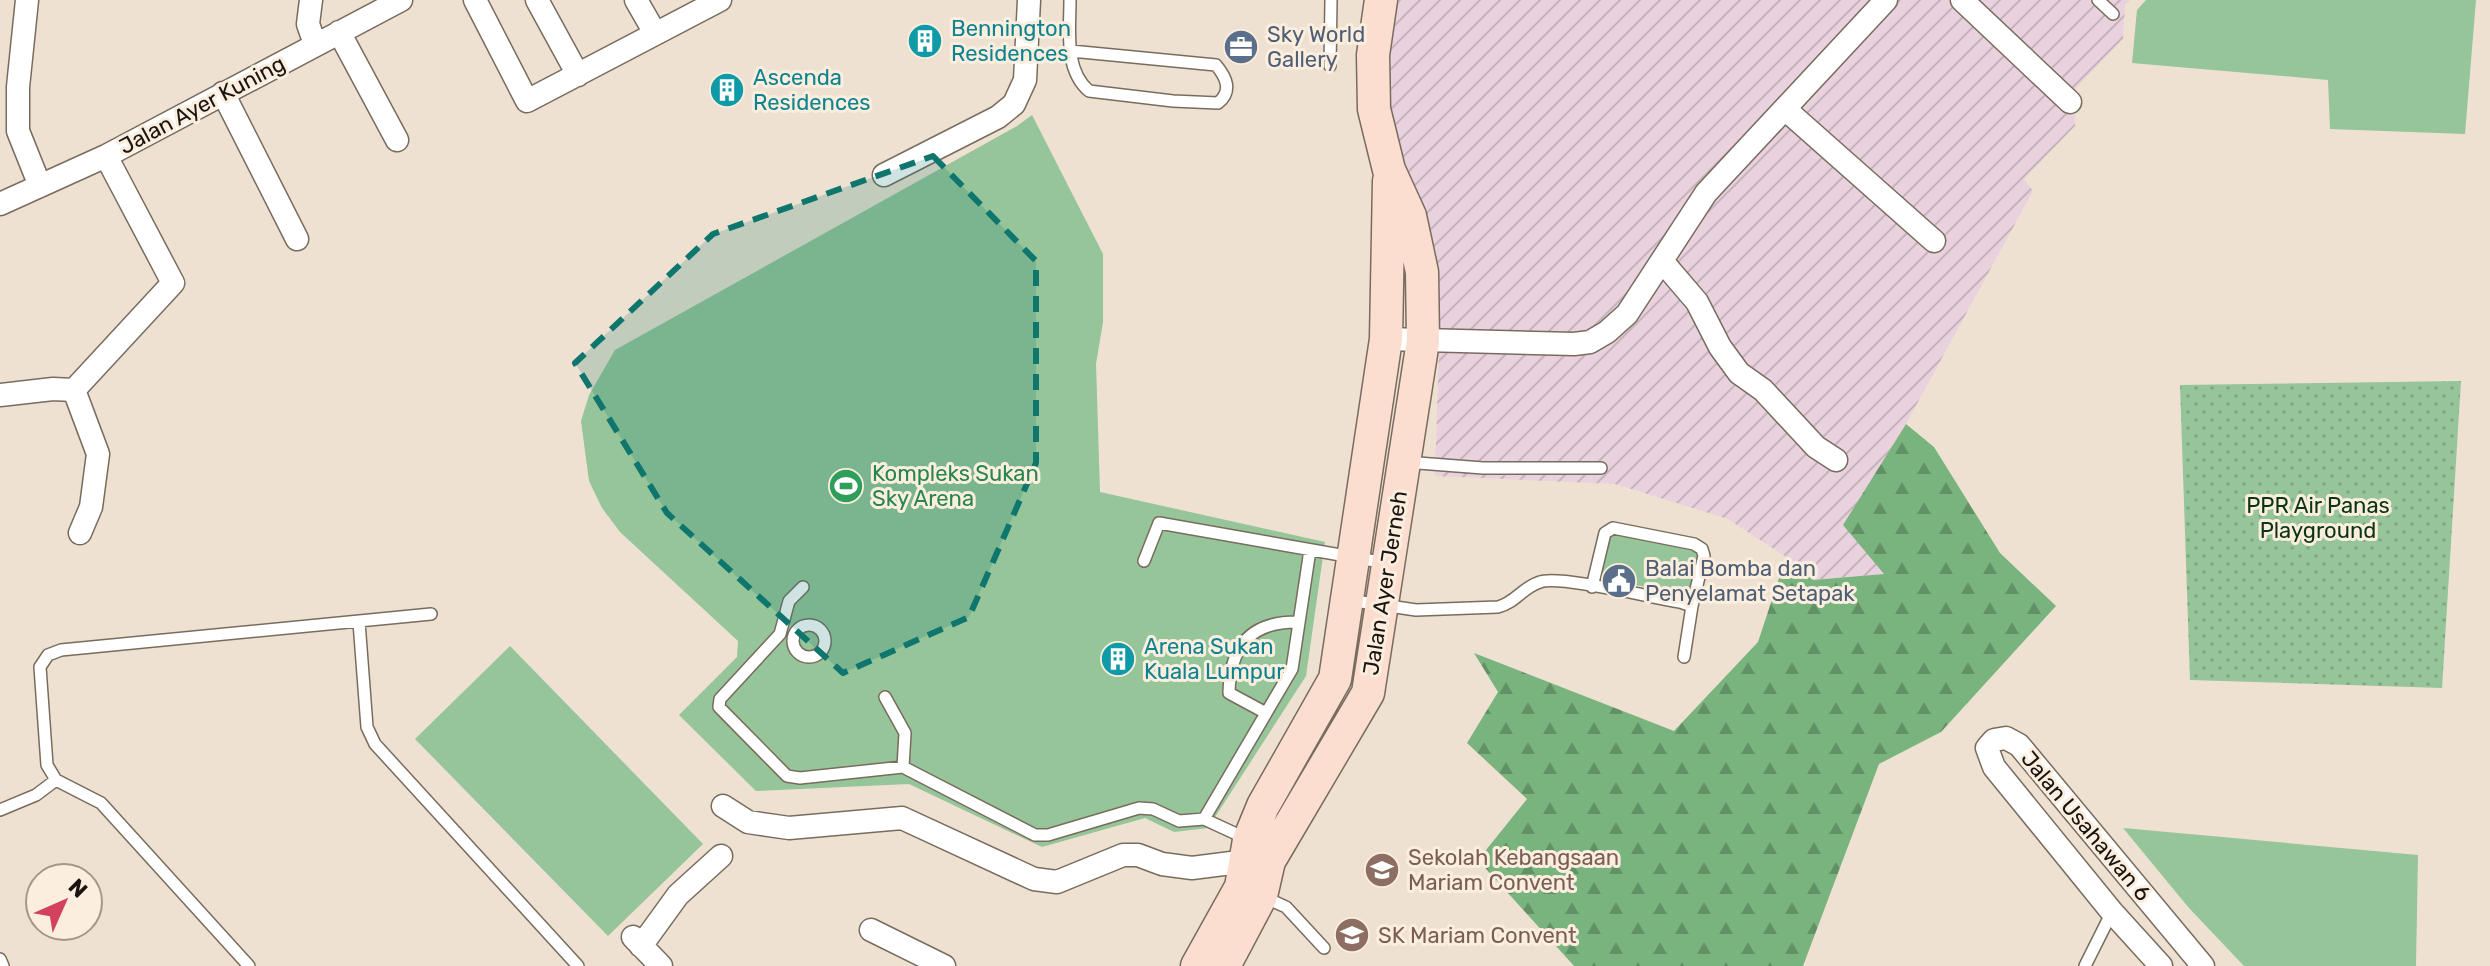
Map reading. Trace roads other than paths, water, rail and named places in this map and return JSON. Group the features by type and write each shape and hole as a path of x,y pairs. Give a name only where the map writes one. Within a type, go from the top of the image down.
{"main road":[{"name":"Jalan Ayer Jerneh","path":"1197,966 1250,871 1269,861 1368,693 1423,341 1422,272 1410,216 1389,170 1374,109 1373,55 1381,0"},
{"name":"Jalan Ayer Jerneh","path":"1224,966 1250,871 1263,806 1335,679 1386,339 1389,170"}],"street":[{"path":"27,0 9,86 18,131 40,186"},
{"name":"Jalan Ayer Kuning","path":"0,204 106,156 401,0"},
{"path":"475,0 527,101 720,0"},
{"path":"537,0 578,75"},
{"path":"636,0 655,33"},
{"path":"884,175 998,117 1014,104 1025,80 1029,0"},
{"path":"1386,339 1574,344 1590,342 1607,332 1627,314 1706,193 1886,0"},
{"path":"1962,0 2070,102"},
{"path":"307,1 308,24 315,44"},
{"path":"339,32 397,140"},
{"path":"223,93 297,239"},
{"path":"1785,109 1934,241"},
{"path":"0,395 53,389 74,390 173,283 106,156"},
{"path":"1662,261 1697,302 1720,347 1739,373 1763,390 1816,447 1836,460"},
{"path":"74,390 98,454 91,507 80,533"},
{"name":"Jalan Usahawan 6","path":"2161,966 2112,912 1994,767 1987,748 1994,740 2006,738 2019,745 2203,966"},
{"path":"723,806 748,822 789,828 902,818 1034,879 1057,882 1123,855 1138,855 1162,864 1192,868 1250,871"},
{"path":"645,954 678,895 721,856"},
{"path":"871,930 944,966"}],"lane":[{"path":"1070,0 1071,62 1079,83 1089,91 1218,103 1225,97 1227,87 1224,75 1216,65 1071,51"},
{"path":"1330,66 1331,0"},
{"path":"2098,0 2113,14"},
{"path":"1404,462 1483,468 1601,468"},
{"path":"1144,561 1159,523 1388,563"},
{"path":"1592,587 1605,533 1613,528 1694,544 1702,549 1704,556 1684,657"},
{"path":"1204,819 1292,669 1310,550"},
{"path":"1347,600 1416,610 1498,607 1506,605 1541,581 1566,581 1692,606"},
{"path":"803,587 789,601 780,634 720,699 719,707 787,776 800,778 903,767 1035,835 1048,835 1139,808 1153,809 1179,821 1204,819"},
{"path":"249,966 101,803 56,780 47,765 40,667 48,655 61,650 431,614"},
{"path":"359,622 367,727 375,744 578,966"},
{"path":"1266,713 1229,693 1229,670 1248,635 1279,622 1299,622"},
{"path":"780,634 794,635"},
{"path":"885,697 905,733 903,767"},
{"path":"0,810 36,795 56,780"},
{"path":"1204,819 1324,948"},
{"path":"2085,966 2112,912"},
{"path":"0,959 3,966"}],"place":[{"name":"Bennington Residences","path":"925,41"},
{"name":"Sky World Gallery","path":"1241,47"},
{"name":"Ascenda Residences","path":"727,90"},
{"name":"Kompleks Sukan Sky Arena","path":"846,486"},
{"name":"Balai Bomba dan Penyelamat Setapak","path":"1619,581"},
{"name":"Arena Sukan Kuala Lumpur","path":"1118,659"},
{"name":"Sekolah Kebangsaan Mariam Convent","path":"1382,870"},
{"name":"SK Mariam Convent","path":"1352,935"}],"park label":[{"name":"PPR Air Panas Playground","path":"2318,518"}]}
